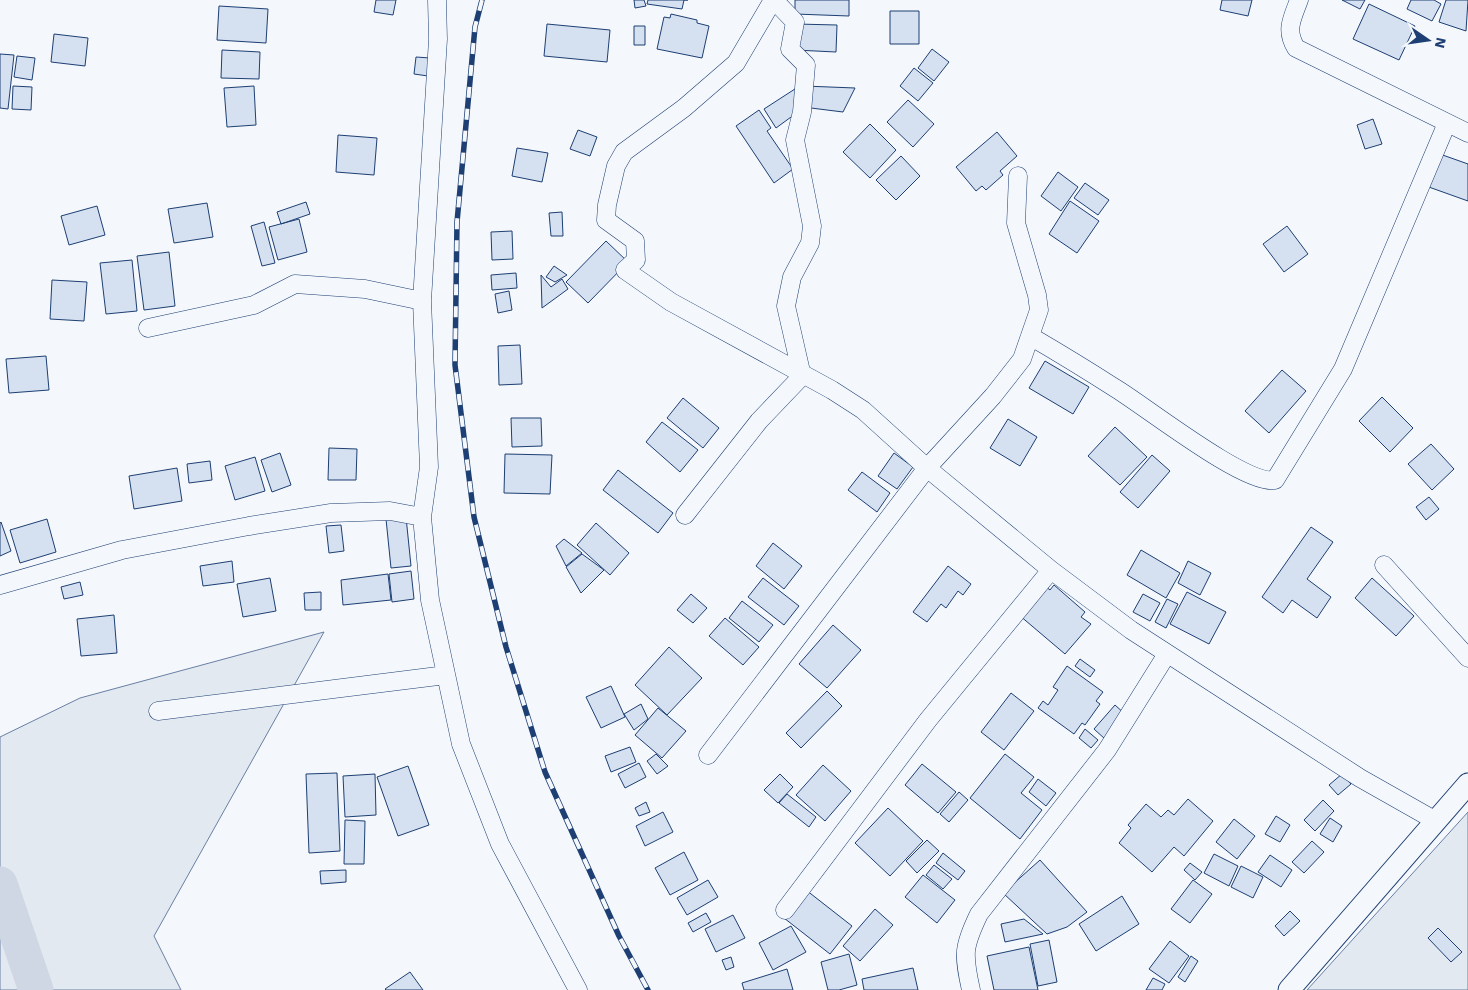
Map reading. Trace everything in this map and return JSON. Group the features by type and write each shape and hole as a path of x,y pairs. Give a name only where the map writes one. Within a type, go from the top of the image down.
{"street":[{"path":"437,0 438,39 422,301 429,467 422,517 430,600 461,744 500,844 578,990"},
{"path":"802,376 786,306 792,277 810,243 812,226 795,140 802,112 806,65 790,49 795,22 773,0 736,63 684,108 624,152 616,166 607,205 606,220 635,241 636,260 625,270 671,302 802,376 863,410 927,468 1050,570 1131,630 1360,778 1436,821"},
{"path":"1300,0 1289,25 1290,38 1296,48 1468,133"},
{"path":"1030,336 1115,388 1222,460 1259,478 1268,481 1275,480 1343,369 1447,123"},
{"path":"708,755 927,468 993,396 1022,359 1039,310 1037,295 1016,223 1018,176"},
{"path":"148,328 254,305 295,284 364,290 422,301"},
{"path":"685,515 759,422 802,376"},
{"path":"0,585 122,550 258,524 331,513 390,511 422,517"},
{"path":"1384,565 1468,658"},
{"path":"786,910 928,720 1050,570"},
{"path":"971,990 964,957 967,938 979,914 1107,750 1167,654"},
{"path":"158,711 446,675"},
{"path":"1289,990 1468,784"}],"shaded area":[{"path":"324,632 154,936 181,990 0,990 0,737 80,698"},
{"path":"1468,812 1468,990 1307,990"}],"building":[{"path":"376,0 396,0 393,15 374,12"},
{"path":"634,0 644,0 646,6 635,8"},
{"path":"648,0 684,0 682,9 647,4"},
{"path":"795,0 849,0 849,16 795,14"},
{"path":"1222,0 1252,0 1248,16 1220,10"},
{"path":"1342,0 1365,0 1360,9"},
{"path":"1411,0 1434,0 1441,4 1432,21 1407,9"},
{"path":"1446,0 1468,0 1466,31 1439,22"},
{"path":"1369,4 1415,26 1399,60 1353,39"},
{"path":"219,6 268,9 266,43 217,40"},
{"path":"890,11 919,11 919,44 890,44"},
{"path":"671,14 697,20 697,23 709,26 702,58 657,49 664,17 670,18"},
{"path":"547,24 610,30 607,62 544,56"},
{"path":"796,24 837,25 836,52 795,50"},
{"path":"634,26 645,26 645,45 634,45"},
{"path":"54,34 88,38 85,66 51,62"},
{"path":"932,49 949,62 934,81 918,68"},
{"path":"222,50 260,52 259,79 221,78"},
{"path":"0,54 14,55 8,109 0,108"},
{"path":"17,56 35,58 32,80 14,77"},
{"path":"416,57 430,58 428,76 414,74"},
{"path":"914,68 933,83 918,101 900,86"},
{"path":"13,86 32,87 31,110 12,109"},
{"path":"254,86 256,125 227,127 224,88"},
{"path":"804,86 855,88 843,112 803,107"},
{"path":"798,87 802,109 776,128 764,109"},
{"path":"908,100 934,124 913,147 887,122"},
{"path":"759,110 771,128 767,131 793,169 774,183 736,126"},
{"path":"1373,119 1382,144 1365,149 1357,125"},
{"path":"870,124 896,150 870,178 843,152"},
{"path":"578,130 597,137 590,156 570,149"},
{"path":"997,132 1017,156 1000,171 1003,175 986,190 982,186 976,191 956,167"},
{"path":"338,135 377,138 374,175 336,172"},
{"path":"517,148 548,153 542,182 512,176"},
{"path":"1437,153 1468,164 1468,201 1426,186"},
{"path":"901,156 920,176 896,200 876,180"},
{"path":"1058,172 1078,187 1061,211 1041,196"},
{"path":"1085,183 1109,200 1098,215 1074,198"},
{"path":"1070,201 1099,221 1077,253 1049,234"},
{"path":"306,202 310,214 281,224 277,212"},
{"path":"207,203 213,237 174,243 168,209"},
{"path":"97,206 105,235 69,245 61,216"},
{"path":"562,212 563,236 551,236 549,213"},
{"path":"299,219 307,252 278,260 269,227"},
{"path":"264,222 275,263 262,266 251,226"},
{"path":"1287,226 1308,254 1284,272 1263,244"},
{"path":"512,231 513,259 492,260 491,232"},
{"path":"606,241 628,262 588,303 566,282"},
{"path":"169,252 175,306 144,310 137,256"},
{"path":"132,260 137,311 106,314 100,263"},
{"path":"554,266 567,275 555,282 546,277"},
{"path":"516,273 517,288 492,290 491,275"},
{"path":"541,275 551,287 562,279 568,289 542,308"},
{"path":"52,280 87,282 84,321 50,319"},
{"path":"509,291 512,310 498,313 495,294"},
{"path":"520,345 522,384 499,385 498,346"},
{"path":"46,356 49,390 9,393 6,359"},
{"path":"1045,361 1089,387 1073,414 1029,388"},
{"path":"1282,370 1306,391 1269,433 1245,411"},
{"path":"1382,397 1413,428 1390,452 1359,421"},
{"path":"683,398 719,428 703,448 667,418"},
{"path":"511,418 541,418 542,446 512,447"},
{"path":"1008,419 1037,437 1020,466 990,448"},
{"path":"662,422 698,450 680,472 646,442"},
{"path":"1115,427 1147,457 1120,485 1088,456"},
{"path":"1431,444 1454,469 1432,490 1408,464"},
{"path":"329,448 357,449 356,480 328,480"},
{"path":"280,453 291,485 272,492 261,460"},
{"path":"894,453 913,467 897,489 878,476"},
{"path":"505,454 552,455 550,494 504,493"},
{"path":"1152,455 1170,471 1138,508 1120,492"},
{"path":"255,457 265,491 235,500 225,466"},
{"path":"210,461 212,480 189,483 187,464"},
{"path":"177,468 182,501 134,509 129,476"},
{"path":"618,470 673,513 658,533 603,490"},
{"path":"862,472 890,493 877,512 848,490"},
{"path":"1429,497 1439,509 1426,520 1416,507"},
{"path":"406,517 411,566 391,568 386,519"},
{"path":"47,519 56,552 20,563 10,530"},
{"path":"0,523 11,551 0,556"},
{"path":"596,523 629,553 610,575 577,545"},
{"path":"341,525 344,551 329,553 326,526"},
{"path":"1311,527 1333,542 1307,579 1331,597 1317,618 1292,600 1283,613 1262,597"},
{"path":"564,539 582,553 566,566 556,546"},
{"path":"773,543 802,566 784,589 756,566"},
{"path":"1141,550 1180,573 1166,598 1127,575"},
{"path":"582,554 604,570 581,593 566,567"},
{"path":"232,561 234,582 203,586 200,566"},
{"path":"1188,561 1211,573 1200,595 1178,583"},
{"path":"948,566 971,584 963,595 958,591 946,608 941,604 927,622 913,612"},
{"path":"411,571 414,599 392,602 389,574"},
{"path":"388,574 391,600 343,605 341,580"},
{"path":"270,578 276,611 243,617 237,584"},
{"path":"763,578 799,606 784,625 748,597"},
{"path":"1372,578 1414,616 1396,636 1355,598"},
{"path":"80,582 83,595 64,599 61,587"},
{"path":"1044,585 1050,590 1054,585 1085,612 1081,617 1091,624 1065,654 1019,615"},
{"path":"321,592 321,610 305,610 304,593"},
{"path":"1187,592 1226,612 1209,644 1170,624"},
{"path":"691,594 707,608 693,623 677,610"},
{"path":"1143,594 1160,603 1150,621 1133,612"},
{"path":"1167,599 1178,604 1166,628 1155,622"},
{"path":"742,601 773,625 759,642 729,618"},
{"path":"114,615 117,653 81,656 77,619"},
{"path":"725,618 759,647 743,665 709,636"},
{"path":"833,625 861,650 827,688 799,664"},
{"path":"669,647 702,678 667,715 635,685"},
{"path":"1080,659 1095,670 1090,677 1075,666"},
{"path":"1067,666 1103,692 1096,701 1100,704 1085,725 1082,723 1074,734 1038,708 1043,701 1048,705 1058,690 1053,687"},
{"path":"611,686 625,717 601,728 586,697"},
{"path":"827,691 842,706 801,748 786,733"},
{"path":"1011,693 1034,711 1004,750 981,732"},
{"path":"641,704 648,719 634,730 624,714"},
{"path":"1115,705 1126,715 1105,739 1094,729"},
{"path":"658,708 686,731 662,758 635,735"},
{"path":"1085,729 1098,740 1091,748 1079,738"},
{"path":"630,747 636,762 611,772 605,756"},
{"path":"656,754 668,766 657,774 647,761"},
{"path":"1005,754 1034,777 1021,793 1042,810 1020,839 970,798"},
{"path":"639,763 646,777 625,788 618,774"},
{"path":"922,764 956,792 938,813 905,785"},
{"path":"823,765 851,791 825,821 796,795"},
{"path":"408,766 429,825 398,836 377,777"},
{"path":"337,773 340,851 309,853 306,774"},
{"path":"375,774 376,815 345,817 343,776"},
{"path":"780,774 793,787 778,803 764,790"},
{"path":"1342,774 1351,784 1338,795 1329,785"},
{"path":"1038,779 1056,793 1046,806 1029,792"},
{"path":"959,792 968,800 949,822 940,814"},
{"path":"787,794 816,817 809,827 779,803"},
{"path":"1188,799 1213,821 1184,856 1174,847 1152,872 1119,843 1131,828 1128,825 1146,804 1161,817 1168,810 1174,815"},
{"path":"1323,800 1334,811 1315,831 1304,820"},
{"path":"646,802 650,812 639,816 635,808"},
{"path":"888,808 923,841 890,876 855,843"},
{"path":"663,812 673,832 645,846 636,826"},
{"path":"1276,816 1290,825 1280,842 1265,834"},
{"path":"1330,818 1342,826 1333,842 1320,834"},
{"path":"1234,819 1255,836 1237,859 1216,842"},
{"path":"345,820 365,821 364,864 344,864"},
{"path":"927,840 939,851 917,873 906,861"},
{"path":"1312,841 1324,852 1304,873 1292,862"},
{"path":"684,852 698,880 670,895 655,868"},
{"path":"943,853 965,871 958,880 936,863"},
{"path":"1214,854 1238,866 1229,886 1204,873"},
{"path":"1270,855 1292,870 1281,887 1258,872"},
{"path":"1040,860 1087,912 1067,927 1047,934 1003,893"},
{"path":"1190,863 1202,872 1195,880 1184,870"},
{"path":"934,865 952,879 943,889 926,875"},
{"path":"1241,866 1263,877 1253,898 1231,887"},
{"path":"346,870 346,882 321,884 320,871"},
{"path":"923,875 955,900 937,923 905,897"},
{"path":"708,880 718,897 687,915 677,898"},
{"path":"1193,880 1212,894 1190,923 1171,909"},
{"path":"806,890 852,926 830,954 784,918"},
{"path":"1122,896 1139,924 1096,951 1079,924"},
{"path":"875,909 893,925 860,961 843,946"},
{"path":"1290,911 1300,921 1284,936 1275,926"},
{"path":"706,913 711,922 693,932 688,923"},
{"path":"733,915 745,938 716,952 705,929"},
{"path":"1024,919 1043,934 1005,942 1001,924"},
{"path":"791,926 806,952 773,970 759,943"},
{"path":"1438,928 1462,952 1451,962 1428,938"},
{"path":"1049,940 1057,982 1038,986 1030,944"},
{"path":"1170,941 1189,956 1169,983 1149,969"},
{"path":"1029,947 1038,990 994,990 987,956"},
{"path":"849,954 857,985 839,990 828,990 821,962"},
{"path":"1191,956 1198,961 1185,982 1178,977"},
{"path":"731,957 734,967 726,970 722,960"},
{"path":"913,968 918,990 864,990 862,979"},
{"path":"787,969 793,990 744,990 742,983"},
{"path":"410,972 423,990 385,989"},
{"path":"1153,978 1165,984 1162,990 1146,990"}],"waterway":[{"path":"0,884 36,990"}],"railway":[{"path":"482,0 475,27 457,222 455,365 474,517 506,647 545,772 619,936 648,990"}]}
